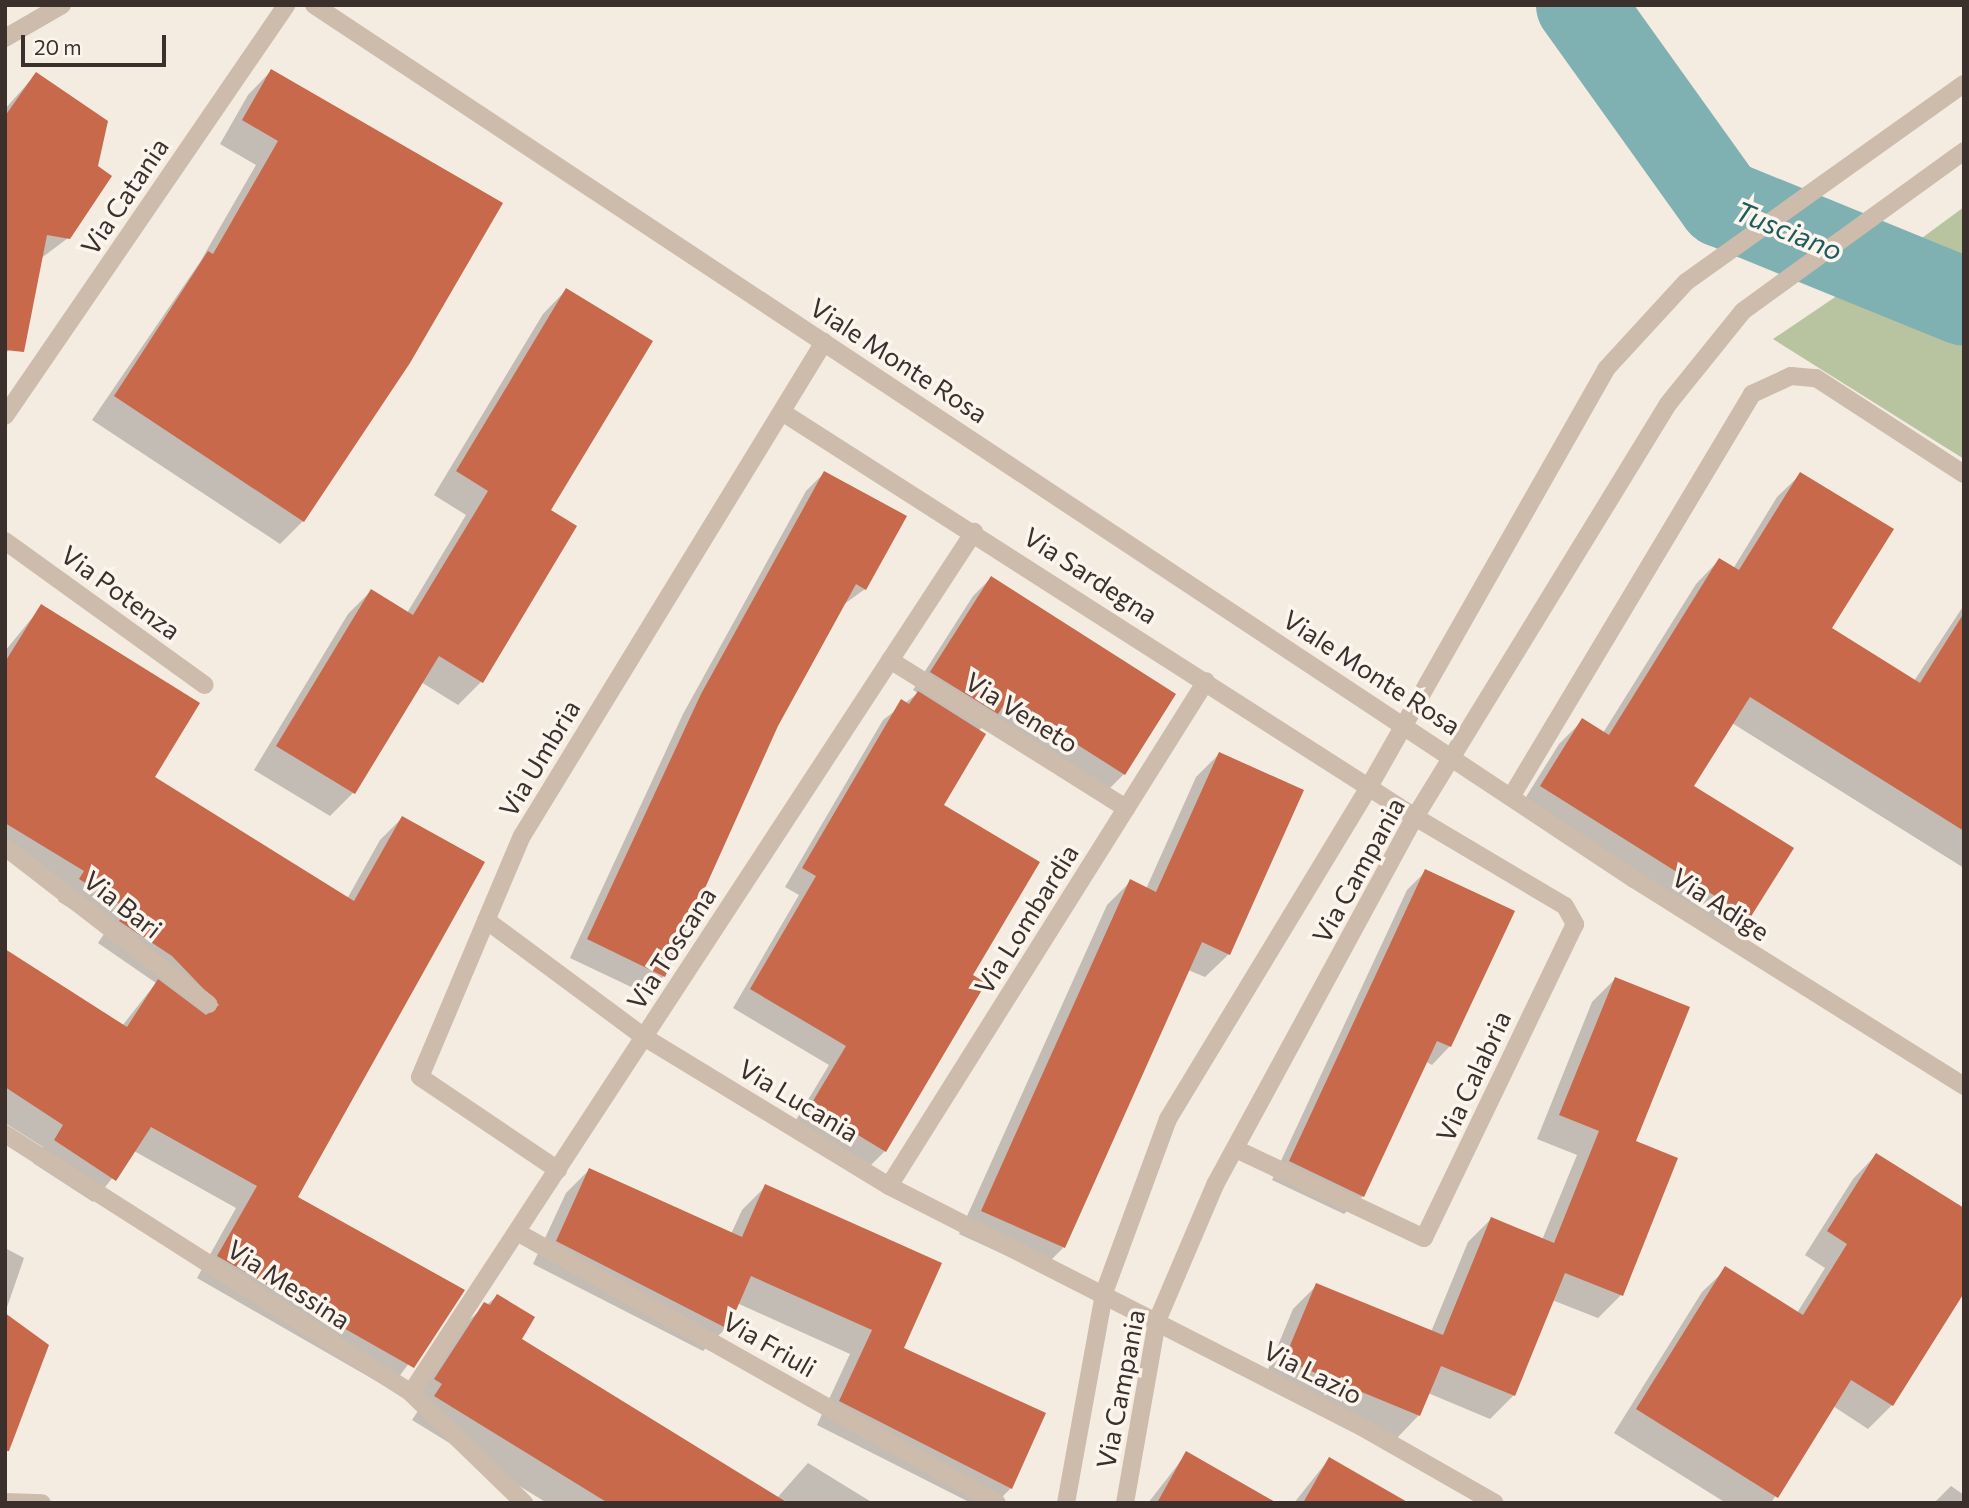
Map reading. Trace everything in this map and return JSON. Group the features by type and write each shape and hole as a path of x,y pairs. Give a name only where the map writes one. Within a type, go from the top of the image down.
{"street":[{"path":"5,38 62,5"},
{"name":"Viale Monte Rosa","path":"314,5 1455,758"},
{"name":"Via Catania","path":"5,416 281,7"},
{"name":"Via Campania","path":"1066,1503 1104,1293 1168,1119 1370,785 1606,369 1686,282 1849,171 1964,84"},
{"name":"Via Campania","path":"1125,1503 1157,1321 1236,1149 1415,817 1455,758 1668,404 1743,311 1964,151"},
{"name":"Via Umbria","path":"558,1170 420,1077 522,836 824,342"},
{"path":"1511,797 1752,394 1791,376 1816,378 1964,474"},
{"name":"Via Sardegna","path":"782,412 1370,785 1415,817"},
{"name":"Via Toscana","path":"411,1393 974,532"},
{"name":"Via Potenza","path":"5,541 205,685"},
{"name":"Via Veneto","path":"890,660 1126,808"},
{"name":"Via Lombardia","path":"889,1186 1206,681"},
{"name":"Via Adige","path":"1455,758 1511,797 1964,1086"},
{"name":"Via Calabria","path":"1236,1149 1424,1238 1574,924 1565,906 1415,817"},
{"name":"Via Bari","path":"5,847 208,1003"},
{"name":"Via Lucania","path":"486,920 644,1037 889,1186 1104,1293"},
{"name":"Via Messina","path":"5,1134 411,1393 524,1503"},
{"name":"Via Friuli","path":"517,1231 997,1503"},
{"name":"Via Lazio","path":"1104,1293 1495,1503"},
{"path":"5,1502 42,1503"}],"green space":[{"path":"1964,207 1964,258 1911,246"},
{"path":"1853,285 1931,323 1964,325 1964,459 1773,339"}],"building":[{"path":"271,69 503,203 410,363 304,522 114,396 208,251 213,254 278,141 242,120"},
{"path":"36,72 108,121 98,166 112,176 70,239 47,235 24,352 5,350 5,116"},
{"path":"566,288 653,341 551,510 577,526 483,683 439,656 355,794 276,746 371,589 413,615 488,491 456,471"},
{"path":"824,471 907,516 866,590 856,584 778,726 665,977 587,939 701,694"},
{"path":"1800,472 1894,529 1832,628 1920,683 1964,613 1964,831 1750,697 1694,786 1794,848 1750,918 1540,786 1582,718 1609,735 1719,558 1739,570"},
{"path":"991,576 1176,694 1125,775 1007,700 998,714 930,672"},
{"path":"41,604 200,703 155,777 354,901 402,816 485,862 298,1197 465,1290 414,1368 217,1256 257,1186 151,1127 116,1181 54,1140 63,1125 5,1087 5,949 127,1027 158,979 206,1015 219,1005 172,956 119,921 127,909 79,879 84,871 5,823 5,662"},
{"path":"918,691 986,734 944,805 1040,862 973,975 986,983 886,1152 810,1106 846,1046 750,989 816,876 802,868 901,699 909,704"},
{"path":"1219,752 1304,790 1230,955 1202,942 1065,1248 981,1211 1130,879 1156,892"},
{"path":"1425,869 1515,911 1451,1047 1437,1041 1364,1197 1289,1161"},
{"path":"1615,977 1690,1007 1636,1141 1678,1158 1623,1296 1565,1273 1515,1396 1441,1366 1420,1416 1284,1360 1316,1283 1443,1335 1491,1217 1554,1243 1599,1131 1559,1115"},
{"path":"1876,1153 1964,1208 1964,1293 1893,1406 1851,1380 1778,1498 1636,1409 1725,1266 1803,1315 1847,1244 1827,1231"},
{"path":"589,1168 742,1237 765,1184 942,1263 904,1348 1046,1413 1012,1489 839,1401 872,1330 751,1276 728,1329 556,1241"},
{"path":"497,1294 535,1317 522,1339 788,1503 608,1503 434,1396 442,1384 434,1379 484,1302 490,1305"},
{"path":"5,1313 49,1345 9,1451 5,1451"},
{"path":"1186,1451 1277,1503 1157,1503"},
{"path":"1329,1457 1409,1503 1303,1503"}],"waterway":[{"name":"Tusciano","path":"1580,5 1722,203 1964,302"}]}
